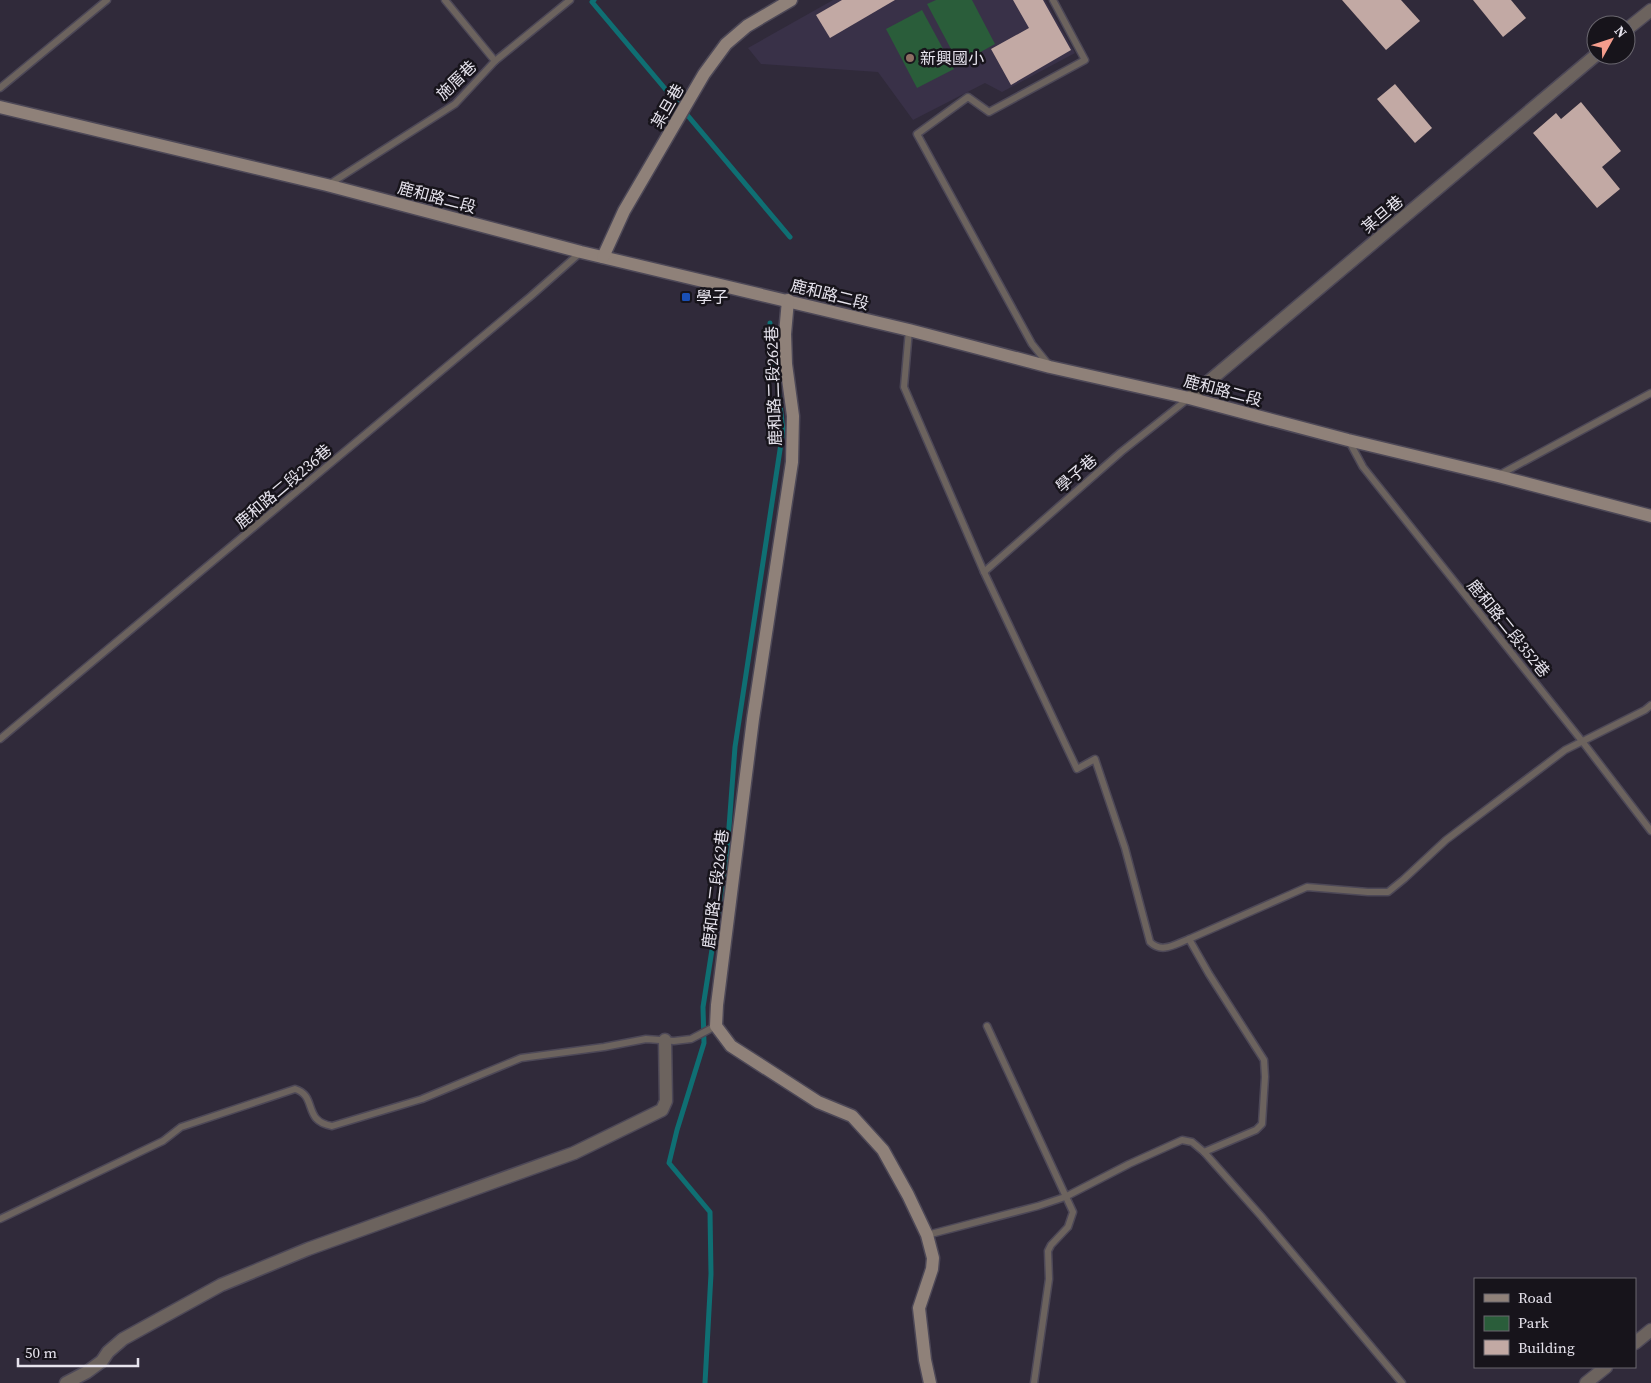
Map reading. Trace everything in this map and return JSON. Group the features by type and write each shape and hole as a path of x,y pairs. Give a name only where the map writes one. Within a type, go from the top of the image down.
{"main road":[{"name":"某旦巷","path":"604,257 624,211 704,74 726,44 747,26 791,0"},
{"name":"鹿和路二段","path":"0,107 327,186 581,252 788,300 1050,367 1189,398 1651,516"},
{"name":"鹿和路二段262巷","path":"716,1026 717,1004 753,719 792,462 793,416 786,364 785,334 788,300"},
{"path":"716,1026 730,1046 818,1102 852,1116 883,1150 908,1195 927,1235 933,1258 932,1270 919,1308 925,1360 930,1383"}],"street":[{"path":"1636,22 1651,10"},
{"name":"某旦巷","path":"1189,398 1586,63"},
{"path":"66,1383 87,1372 102,1361 108,1352 123,1339 221,1285 308,1249 574,1153 662,1110 666,1101 665,1040"},
{"path":"1636,1342 1651,1330"},
{"path":"1586,1383 1605,1368"}],"lane":[{"path":"0,88 106,0"},
{"path":"445,0 495,61"},
{"name":"施厝巷","path":"327,186 455,104 495,61 570,0"},
{"path":"1050,367 1032,344 916,134 968,97 989,112 1085,60 1053,0"},
{"name":"鹿和路二段236巷","path":"0,739 493,328 581,252"},
{"path":"909,330 904,387 984,572 1077,769 1095,759 1125,848 1150,942 1155,947 1161,949 1189,939 1307,886 1388,892 1404,880 1446,840 1565,750 1645,710 1651,705"},
{"path":"1498,476 1651,393"},
{"name":"學子巷","path":"984,572 1122,452 1189,398"},
{"name":"鹿和路二段352巷","path":"1348,440 1363,467 1582,741 1651,831"},
{"path":"1189,939 1264,1060 1265,1068 1262,1124 1256,1130 1204,1152"},
{"path":"0,1219 163,1141 181,1127 295,1089 302,1091 306,1096 316,1120 322,1124 332,1126 422,1099 521,1058 646,1040 690,1040 716,1026"},
{"path":"987,1026 1073,1212 1068,1227 1051,1245 1048,1252 1050,1279 1034,1383"},
{"path":"927,1235 1038,1206 1065,1196 1182,1140 1192,1142 1204,1152 1261,1216 1402,1383"}],"shaded area":[{"name":"新興國小","path":"833,0 1045,0 1075,53 1002,92 985,83 913,120 878,72 761,64 748,48"}],"green space":[{"path":"936,0 972,0 995,44 959,64 927,4"},
{"path":"922,10 954,69 917,88 886,29"}],"building":[{"path":"842,0 895,0 830,38 816,15"},
{"path":"1013,0 1043,0 1071,50 1011,85 991,49 1029,28"},
{"path":"1342,0 1401,0 1420,21 1386,50"},
{"path":"1473,0 1511,0 1526,18 1503,37"},
{"path":"1395,84 1432,128 1415,143 1377,99"},
{"path":"1581,102 1621,151 1602,167 1620,189 1597,208 1533,133 1556,113 1561,119"}],"waterway":[{"path":"594,0 592,2 790,237"},
{"path":"705,1383 711,1274 710,1212 669,1163 677,1130 704,1043 703,1007 727,854 735,747 783,430 770,323"}],"place":[{"name":"新興國小","path":"910,58"},
{"name":"學子","path":"686,297"}]}
